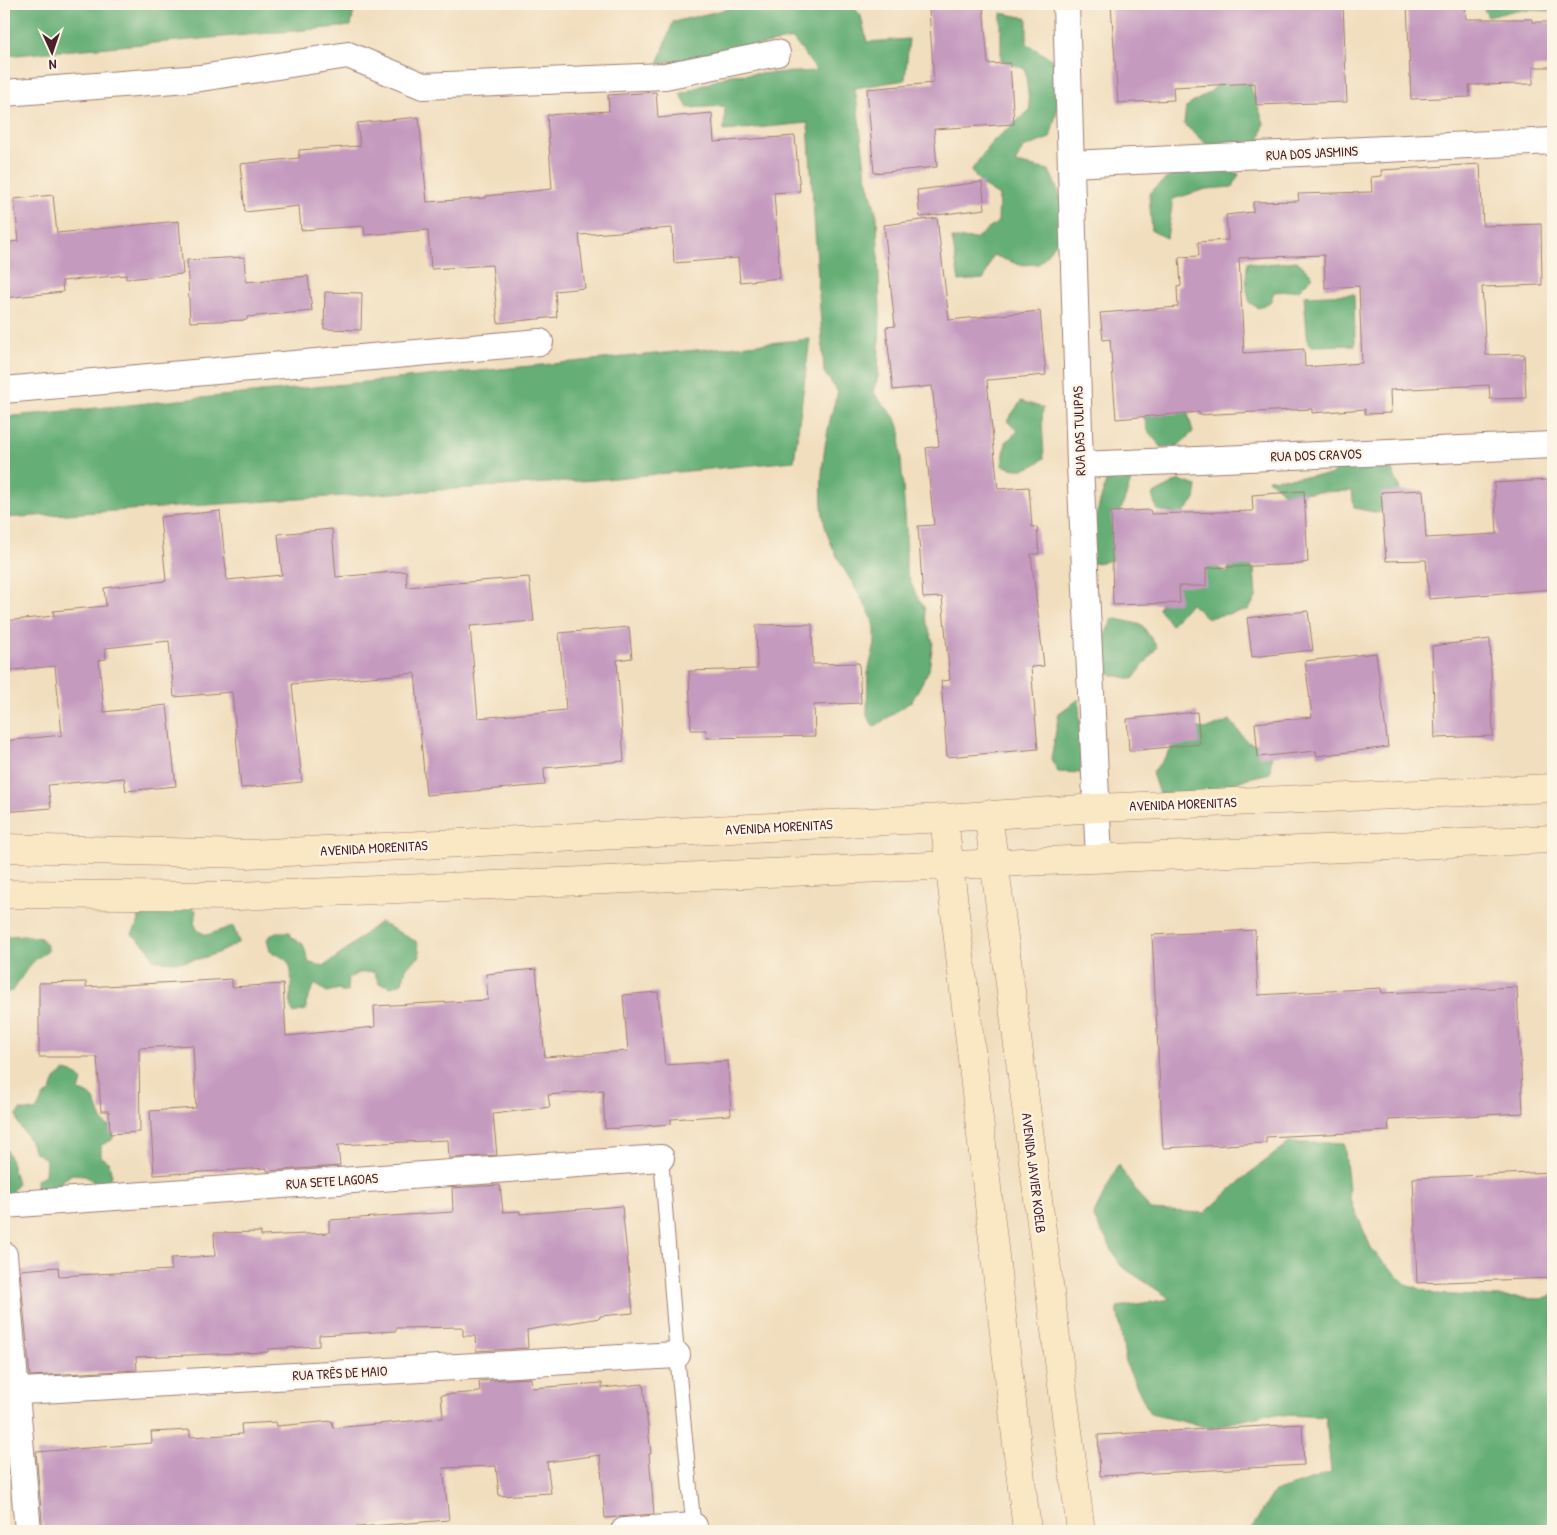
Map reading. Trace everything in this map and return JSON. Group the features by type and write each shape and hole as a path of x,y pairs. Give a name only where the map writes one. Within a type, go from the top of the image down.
{"main road":[{"name":"AVENIDA MORENITAS","path":"4,848 248,854 944,818 1096,808 1553,788"},
{"name":"AVENIDA JAVIER KOELB","path":"988,814 1081,1531"},
{"path":"944,818 948,867 1027,1531"},
{"path":"4,894 238,896 948,867 1099,858 1553,839"}],"street":[{"name":"RUA DAS TULIPAS","path":"1066,4 1080,465 1099,858"},
{"path":"4,93 201,78 348,55 423,86 665,76 777,52"},
{"name":"RUA DOS JASMINS","path":"1071,164 1553,141"},
{"path":"4,390 540,342"},
{"name":"RUA DOS CRAVOS","path":"1080,465 1553,445"},
{"name":"RUA SETE LAGOAS","path":"4,1205 661,1158"},
{"path":"4,1256 10,1391 28,1531"},
{"name":"RUA TRÊS DE MAIO","path":"10,1391 676,1355"},
{"path":"624,1531 694,1528"}],"lane":[{"path":"661,1158 676,1355 694,1528"}],"green space":[{"path":"4,4 355,4 351,26 4,56"},
{"path":"851,4 861,16 867,42 909,39 905,80 855,88 866,175 877,216 880,314 878,377 873,391 897,421 901,436 906,529 906,570 916,595 924,607 926,621 933,642 929,670 912,701 874,727 867,716 868,672 875,644 875,628 870,614 832,546 824,521 822,503 825,444 838,392 824,372 808,123 724,131 725,106 688,108 680,94 730,75 817,71 793,39 658,64 673,22 744,5"},
{"path":"1481,4 1553,4 1552,11 1516,10 1488,17"},
{"path":"1001,13 1027,18 1027,44 1056,62 1063,87 1050,138 1023,148 1015,163 1049,170 1067,212 1064,233 1039,264 1020,265 993,255 984,279 959,281 952,238 975,239 998,222 999,196 983,186 971,171 991,143 1030,110 1025,69 1001,60"},
{"path":"1253,73 1251,88 1264,123 1259,143 1224,153 1205,143 1184,124 1186,107 1211,91 1226,77"},
{"path":"1214,167 1239,174 1233,187 1206,189 1173,199 1167,238 1152,231 1149,194 1164,180 1178,173"},
{"path":"1248,261 1258,265 1297,261 1313,276 1299,290 1274,292 1270,302 1258,308 1250,303 1246,277"},
{"path":"1354,294 1355,345 1311,346 1308,344 1304,296"},
{"path":"810,339 794,461 594,480 4,518 4,417"},
{"path":"1021,401 1043,408 1044,458 1024,469 1014,469 1002,465 1006,442 1018,431 1007,421"},
{"path":"1186,406 1193,432 1178,446 1161,447 1148,431 1143,413"},
{"path":"1343,460 1389,463 1400,489 1379,513 1354,508 1352,491 1284,493 1268,479 1332,475"},
{"path":"1109,471 1132,478 1119,516 1121,559 1089,564 1088,544"},
{"path":"1179,480 1197,486 1195,499 1182,515 1157,510 1152,495"},
{"path":"1230,552 1254,569 1256,598 1248,610 1207,618 1190,603 1171,625 1159,609 1167,581 1195,557 1228,573"},
{"path":"1113,618 1142,625 1157,647 1133,679 1102,673 1104,637"},
{"path":"1079,699 1082,773 1058,772 1051,759 1059,713"},
{"path":"1230,720 1247,742 1272,749 1270,773 1248,778 1207,794 1159,794 1152,773 1171,750 1174,725 1208,729"},
{"path":"187,900 196,911 194,923 198,931 207,935 233,926 239,942 219,952 198,959 175,962 153,959 149,949 132,934 139,921 138,910 154,909 154,906"},
{"path":"380,922 417,942 420,956 406,968 402,983 392,987 379,983 374,972 359,973 348,978 347,992 341,992 339,989 327,992 315,984 306,1003 306,1010 293,1013 291,1008 290,966 282,957 270,951 267,940 269,936 280,932 290,932 292,938 303,944 309,963 324,966"},
{"path":"23,935 41,938 47,946 47,952 31,964 12,991 4,993 4,943 7,936"},
{"path":"65,1071 76,1074 82,1080 79,1091 93,1098 104,1122 115,1131 112,1140 101,1145 101,1157 109,1163 112,1176 101,1188 85,1175 72,1174 62,1181 64,1193 41,1198 36,1188 36,1180 45,1175 46,1159 33,1151 29,1140 20,1126 17,1115 20,1110 36,1111 43,1097 51,1091 55,1079"},
{"path":"1289,1143 1344,1143 1350,1199 1372,1250 1406,1284 1434,1294 1541,1299 1553,1295 1553,1531 1250,1531 1274,1492 1331,1473 1326,1417 1268,1414 1211,1428 1150,1414 1126,1364 1117,1307 1171,1299 1121,1266 1093,1216 1118,1165 1150,1210 1205,1213 1247,1175"},
{"path":"4,1146 9,1155 17,1183 9,1197 4,1195"}],"building":[{"path":"942,4 983,4 988,64 1010,63 1014,124 934,129 937,167 874,173 867,89 934,83 929,9 942,8"},
{"path":"1111,4 1343,4 1347,102 1256,105 1255,83 1173,87 1174,100 1118,103"},
{"path":"1407,4 1465,4 1466,19 1532,19 1532,22 1553,22 1553,67 1533,67 1533,84 1469,85 1470,97 1411,99"},
{"path":"656,92 658,118 712,113 714,142 795,136 800,191 774,193 780,278 740,282 738,258 674,263 672,228 579,235 585,288 555,291 557,317 498,323 492,265 431,269 428,230 365,235 364,226 301,230 299,206 245,212 240,164 299,158 299,150 360,146 357,123 419,117 427,202 486,198 486,196 552,189 547,115 609,111 608,95"},
{"path":"1480,164 1483,226 1541,224 1542,285 1482,287 1486,355 1524,354 1526,398 1490,399 1489,385 1390,390 1391,413 1365,414 1365,409 1312,413 1312,409 1199,415 1199,412 1116,419 1110,339 1103,340 1100,313 1178,307 1177,287 1181,286 1179,257 1199,256 1198,242 1228,240 1226,215 1253,212 1253,202 1299,201 1298,194 1372,192 1371,177 1382,176 1381,170","holes":["1324,255 1325,288 1359,286 1362,363 1305,367 1304,349 1244,353 1239,258"]},
{"path":"982,182 985,209 920,217 917,190"},
{"path":"53,195 57,233 179,221 183,274 126,279 126,275 62,281 63,292 4,298 4,243 19,241 14,199"},
{"path":"937,218 949,320 1040,311 1046,375 987,380 998,489 1029,487 1032,527 1037,527 1039,554 1031,554 1044,666 1031,667 1038,749 947,757 941,681 950,680 942,597 923,598 918,526 934,525 926,448 939,446 932,386 893,390 886,327 895,326 884,225"},
{"path":"244,257 246,282 308,276 312,311 247,317 247,320 190,322 187,260"},
{"path":"325,292 362,293 361,330 324,329"},
{"path":"1548,480 1548,485 1553,485 1553,589 1429,599 1426,560 1386,561 1381,492 1423,490 1426,538 1497,534 1494,483"},
{"path":"1304,491 1308,562 1302,564 1206,568 1206,586 1179,586 1180,603 1113,605 1111,512 1150,510 1151,514 1253,511 1252,495"},
{"path":"220,511 227,580 282,575 278,534 332,529 336,577 406,571 407,587 529,577 534,621 470,626 478,718 566,710 559,633 629,627 632,658 617,660 624,761 544,768 545,785 426,795 415,673 292,684 302,782 241,788 232,692 174,697 169,641 105,648 106,659 99,660 104,712 167,705 176,786 126,791 124,778 48,785 51,808 4,812 4,741 62,735 55,666 4,671 4,621 54,616 53,611 106,606 104,588 166,581 160,517"},
{"path":"1308,611 1313,650 1252,657 1247,618"},
{"path":"812,624 813,664 859,663 861,703 814,705 815,736 707,738 706,730 691,730 689,671 757,669 756,625"},
{"path":"1490,639 1493,736 1435,738 1432,646"},
{"path":"1376,653 1388,747 1317,756 1316,751 1258,757 1255,723 1312,717 1305,661"},
{"path":"1197,712 1200,744 1129,751 1127,719"},
{"path":"1255,930 1258,995 1381,988 1382,993 1517,987 1523,1113 1388,1120 1389,1131 1266,1137 1266,1143 1163,1148 1152,935"},
{"path":"536,969 545,1057 628,1051 623,995 658,992 665,1065 728,1061 731,1115 671,1119 671,1124 605,1129 603,1090 548,1095 550,1107 493,1114 497,1155 449,1158 448,1140 338,1145 340,1166 267,1171 267,1168 154,1175 150,1111 196,1108 193,1045 139,1048 140,1132 110,1134 109,1111 101,1111 97,1057 39,1057 39,983 86,982 86,987 232,979 232,987 283,984 286,1036 375,1027 374,1006 488,1000 486,974"},
{"path":"1553,1172 1553,1278 1417,1283 1413,1178"},
{"path":"500,1185 503,1212 520,1211 520,1214 622,1206 633,1313 600,1316 600,1318 527,1330 528,1348 476,1351 475,1336 463,1336 463,1327 396,1328 396,1331 319,1335 319,1346 268,1349 268,1352 136,1357 137,1370 30,1376 20,1270 58,1267 59,1276 171,1270 171,1258 215,1256 214,1233 261,1232 261,1236 329,1233 329,1220 453,1212 452,1188"},
{"path":"531,1378 532,1388 602,1383 602,1388 643,1384 651,1454 649,1454 654,1514 605,1518 600,1455 547,1462 551,1493 499,1496 496,1466 443,1468 449,1520 344,1528 345,1531 43,1531 36,1452 152,1443 151,1432 190,1430 190,1437 242,1434 241,1424 276,1422 277,1426 332,1421 333,1428 443,1418 441,1395 480,1392 479,1381"},
{"path":"1302,1424 1304,1465 1100,1476 1098,1435"}]}
